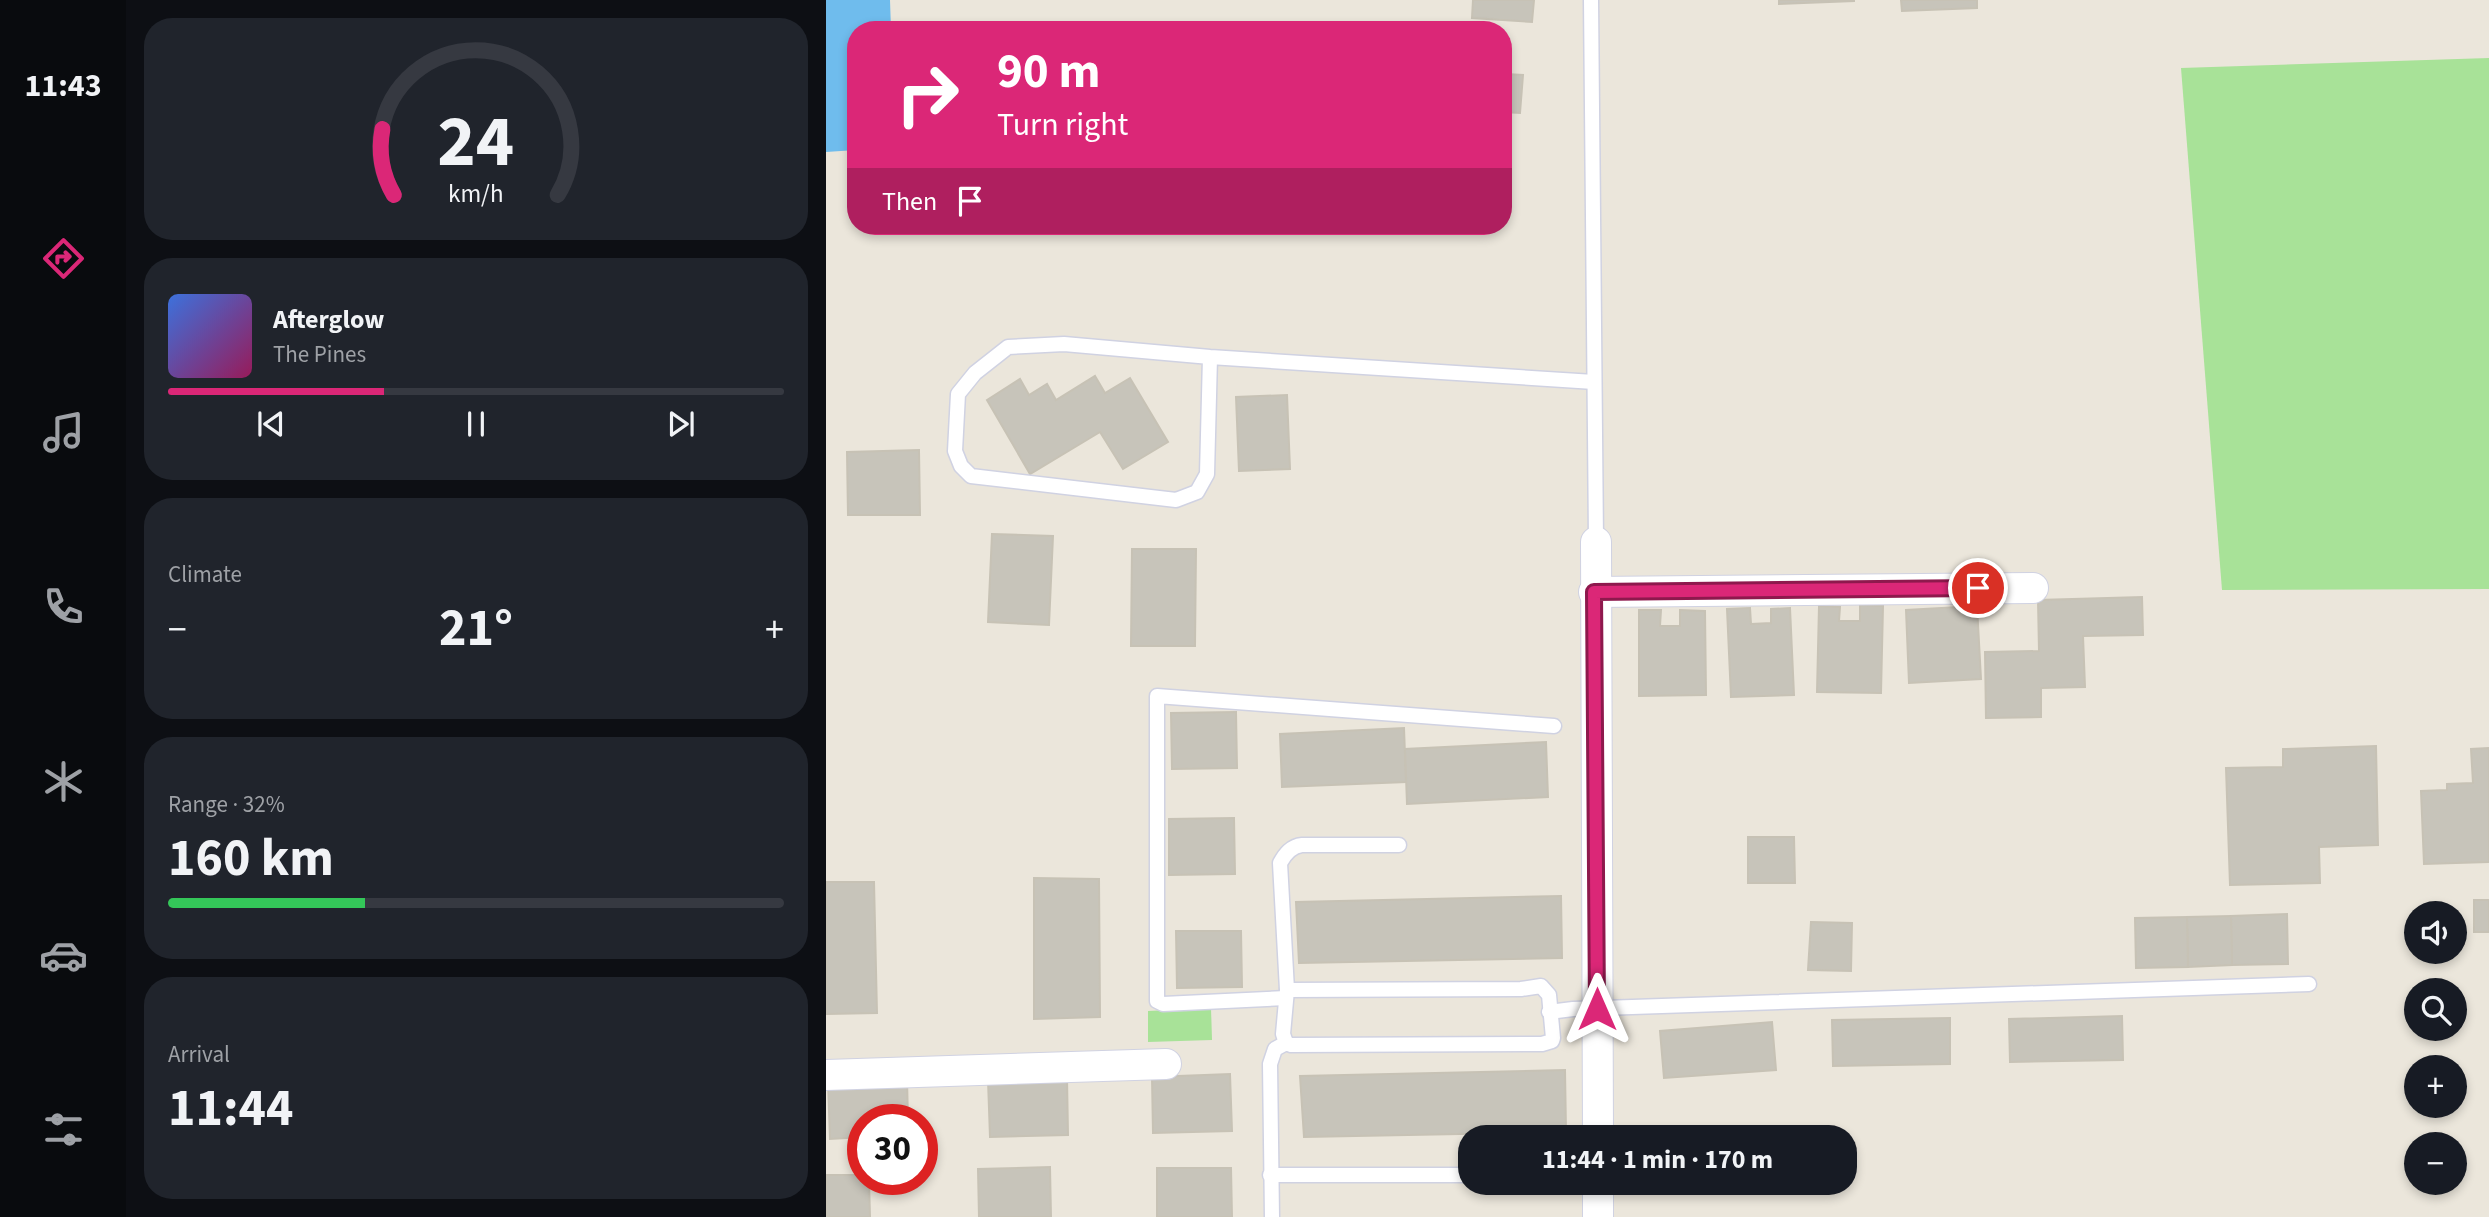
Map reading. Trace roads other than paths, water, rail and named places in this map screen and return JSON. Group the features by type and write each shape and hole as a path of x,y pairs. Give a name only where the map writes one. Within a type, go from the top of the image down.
{"street":[{"path":"1596,542 1594,592 1598,1125"},
{"path":"1594,592 2033,588"},
{"path":"826,1075 1166,1064"},
{"path":"1598,1195 1598,1217"}],"lane":[{"path":"1591,0 1596,542"},
{"path":"1210,358 1207,474 1197,492 1176,500 971,476 961,466 955,451 958,394 975,373 1008,347 1064,344 1210,358 1594,382"},
{"path":"1399,845 1302,845 1284,855 1280,863 1287,994 1283,1034 1286,1042 1291,1045 1548,1043 1553,1038 1549,995 1541,986 1521,989 1287,994 1163,1004 1157,1001 1157,695 1554,726"},
{"path":"1549,1012 2309,984"},
{"path":"1272,1217 1270,1064 1275,1049 1286,1042"},
{"path":"1270,1175 1458,1175"}],"water":[{"path":"826,0 890,0 891,21 847,21 847,151 826,152"}]}
